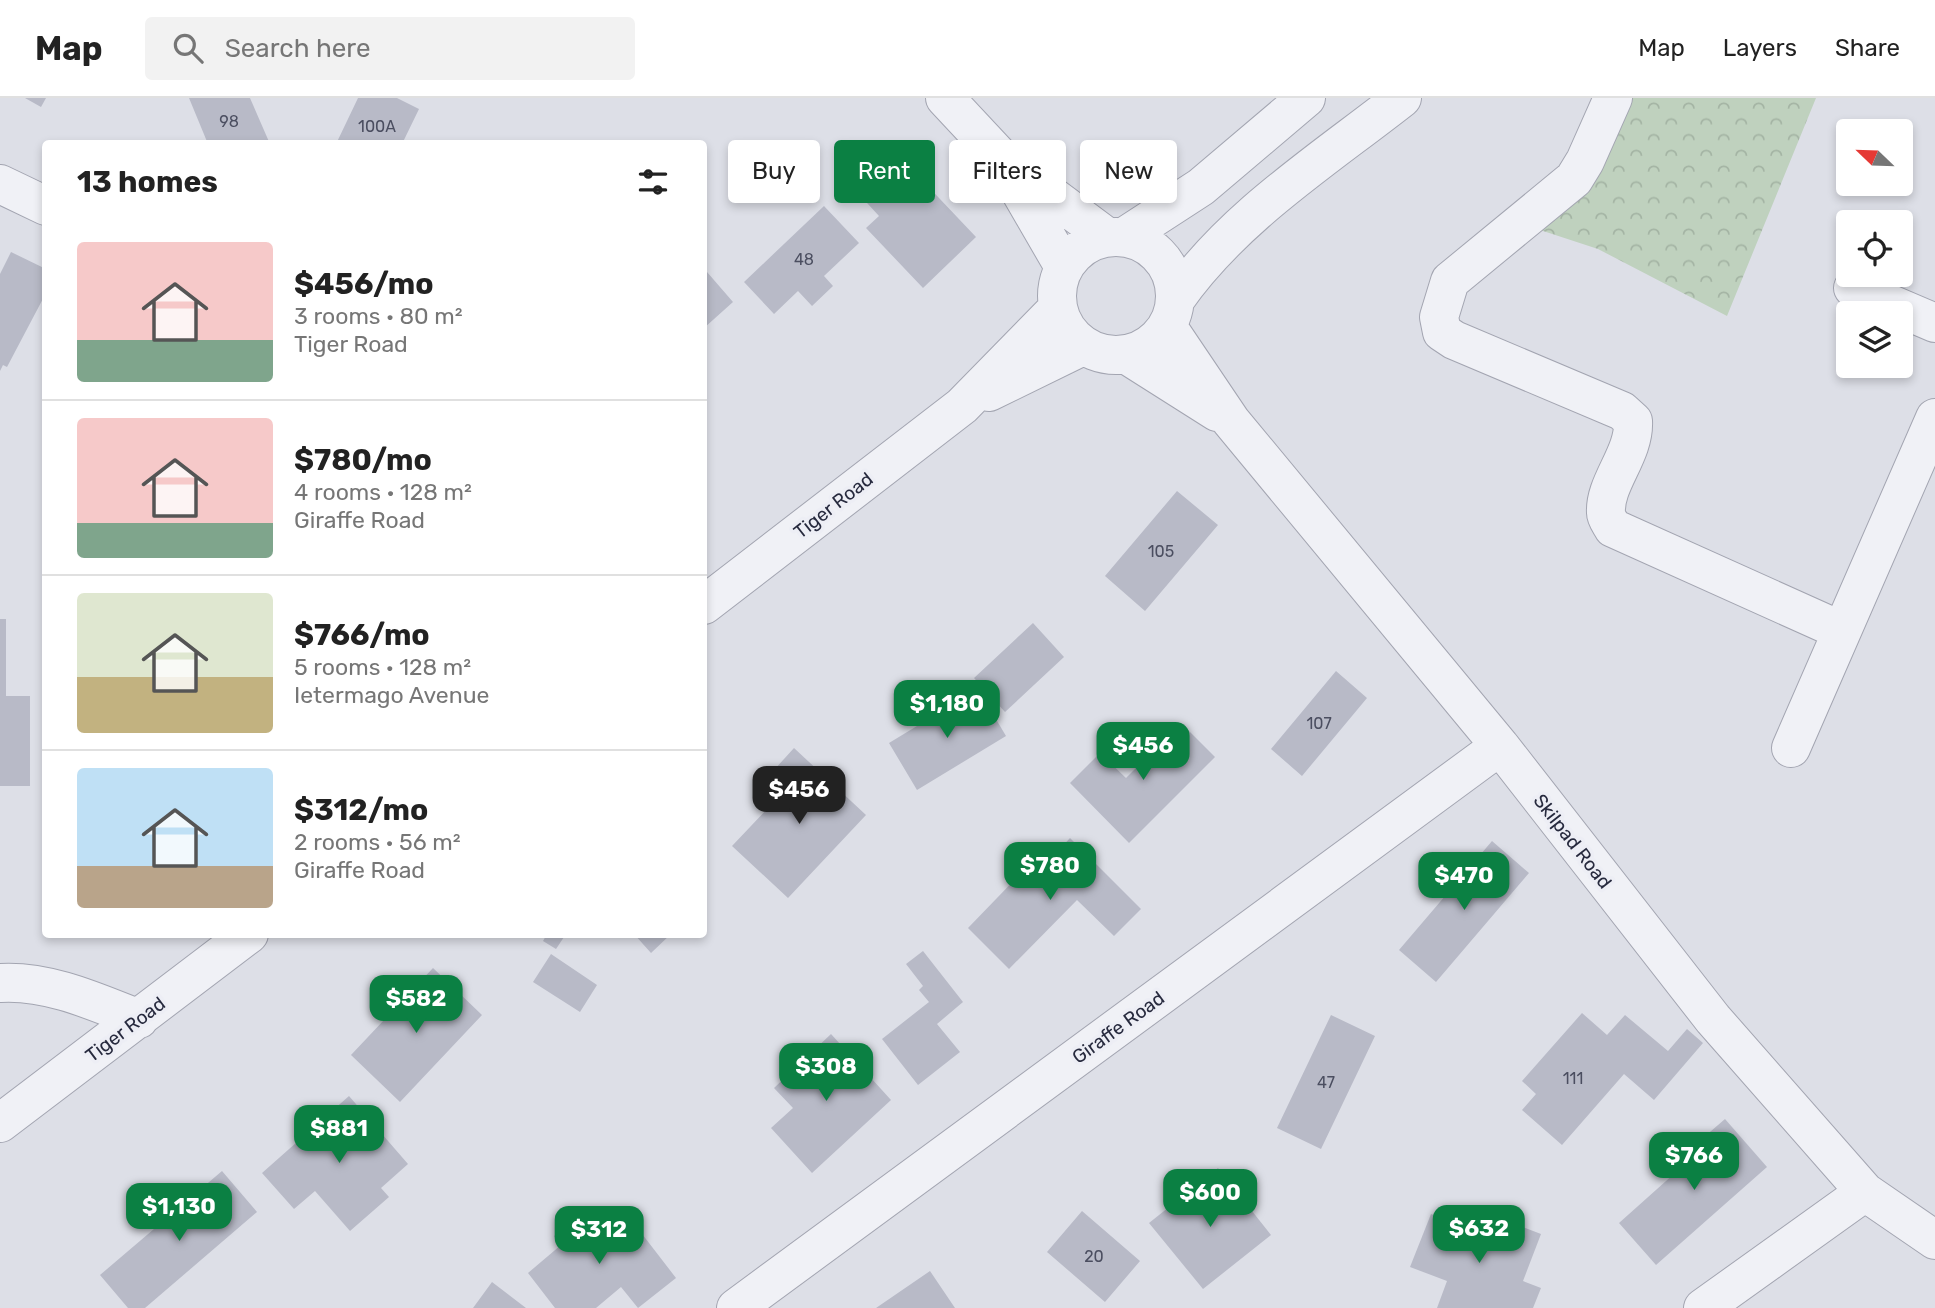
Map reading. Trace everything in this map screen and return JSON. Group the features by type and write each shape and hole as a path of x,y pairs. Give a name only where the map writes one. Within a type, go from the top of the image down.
{"street":[{"path":"944,98 984,140"},
{"path":"1306,98 1201,187 1115,237 1090,242 1075,253 1064,267 1056,295 1057,309 1071,336 1083,345 1112,356 1127,355 1143,349 1171,313 1199,265 1231,234 1402,98"},
{"path":"1613,98 1574,179 1450,281 1439,317 1442,332 1454,340 1622,411 1633,421 1634,436 1609,498 1606,514 1613,528 1842,631"},
{"path":"0,184 42,204"},
{"path":"1027,203 1064,267"},
{"path":"1066,203 1115,237 1142,242 1156,252 1174,283 1171,313"},
{"path":"1853,288 1935,323"},
{"name":"Tiger Road","path":"707,603 962,406 1057,309"},
{"name":"Skilpad Road","path":"1171,313 1231,421 1500,746 1713,1019 1865,1192 1935,1240"},
{"name":"Tiger Road","path":"962,406 1083,345"},
{"name":"Skilpad Road","path":"1127,355 1231,421"},
{"path":"1791,748 1935,418"},
{"name":"Giraffe Road","path":"736,1308 1500,746"},
{"name":"Tiger Road","path":"0,1122 244,938"},
{"path":"0,983 29,984 56,990 139,1019"},
{"path":"1703,1308 1865,1192"}],"green space":[{"path":"1627,98 1816,98 1727,316 1598,249 1537,229"}],"building":[{"path":"25,98 46,98 41,107"},
{"path":"189,98 250,98 268,140 206,140"},
{"path":"358,98 397,98 419,109 404,140 338,140"},
{"path":"935,194 976,237 923,288 866,228 879,216 867,203 935,203"},
{"path":"824,206 859,243 824,276 833,286 812,306 798,291 774,314 744,282"},
{"path":"11,252 42,267 42,301 7,367 3,365 0,371 0,274"},
{"path":"707,272 733,302 707,325"},
{"path":"1177,491 1218,525 1145,611 1105,576"},
{"path":"0,619 6,619 6,696 30,696 30,786 0,786"},
{"path":"1033,623 1064,657 1005,712 974,678"},
{"path":"1336,671 1367,698 1302,776 1271,749"},
{"path":"978,689 1006,736 917,790 889,743"},
{"path":"1181,723 1215,757 1129,843 1070,783 1100,753 1126,778"},
{"path":"794,748 866,815 788,898 732,846 790,785 774,770"},
{"path":"1070,838 1141,909 1114,936 1077,900 1009,969 968,928 1049,844 1057,852"},
{"path":"1492,841 1529,873 1436,982 1399,950"},
{"path":"545,938 563,938 556,949 543,941"},
{"path":"638,938 667,938 651,953"},
{"path":"923,951 963,1002 937,1024 960,1052 918,1085 882,1039 929,1002 919,990 923,986 906,964"},
{"path":"551,954 597,985 580,1012 533,982"},
{"path":"433,968 482,1015 400,1102 351,1055"},
{"path":"1582,1013 1607,1035 1625,1015 1668,1051 1687,1029 1703,1043 1654,1100 1624,1074 1562,1145 1522,1110 1536,1094 1522,1081"},
{"path":"1331,1015 1375,1036 1321,1149 1277,1128"},
{"path":"831,1034 891,1100 812,1173 771,1128 793,1108 774,1088"},
{"path":"349,1096 408,1164 381,1188 389,1197 350,1231 315,1191 294,1209 262,1173"},
{"path":"1725,1119 1767,1167 1656,1265 1619,1223 1694,1156 1689,1150"},
{"path":"1218,1168 1271,1235 1203,1289 1149,1223"},
{"path":"222,1171 257,1212 145,1308 128,1308 100,1275"},
{"path":"592,1206 622,1244 639,1230 676,1278 638,1308 621,1287 596,1308 555,1308 528,1273 561,1245 554,1236"},
{"path":"1082,1211 1140,1261 1105,1302 1047,1252"},
{"path":"1431,1214 1500,1241 1507,1221 1541,1234 1523,1281 1541,1288 1533,1308 1437,1308 1447,1281 1410,1267"},
{"path":"930,1271 955,1308 876,1308"},
{"path":"492,1282 526,1308 473,1308"}]}
